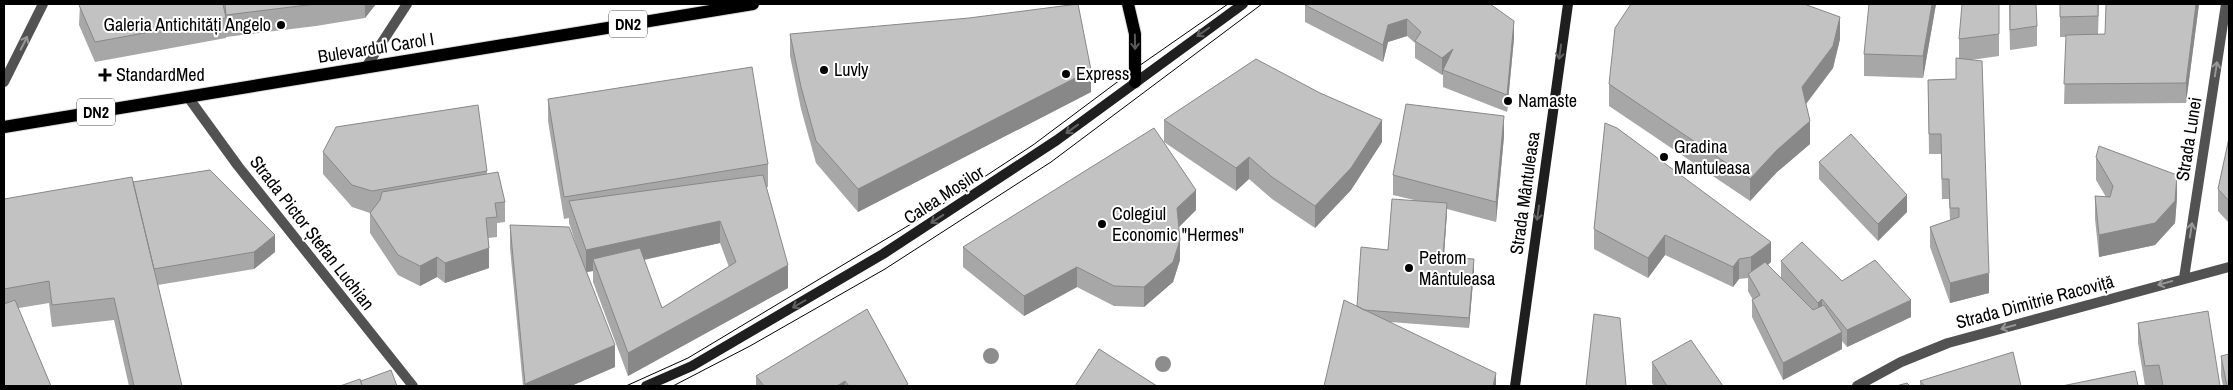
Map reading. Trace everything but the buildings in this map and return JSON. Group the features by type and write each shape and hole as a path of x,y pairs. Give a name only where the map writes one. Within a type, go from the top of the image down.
{"main road":[{"name":"Bulevardul Carol I","path":"4,127 753,4"},
{"path":"1128,4 1135,34 1135,82"}],"street":[{"path":"4,82 43,4"},
{"path":"366,67 407,4"},
{"name":"Calea Moșilor","path":"646,386 692,366 883,254 1057,140 1242,4"},
{"name":"Strada Mântuleasa","path":"1515,386 1568,4"},
{"name":"Strada Lunei","path":"2184,278 2226,4"},
{"name":"Strada Pictor Ștefan Luchian","path":"188,97 238,166 413,386"},
{"name":"Strada Dimitrie Racoviță","path":"1857,386 1901,362 1948,343 2229,267"}],"tram line":[{"path":"626,386 688,358 926,215 1033,145 1136,68 1228,4"},
{"path":"673,386 750,346 885,269 1051,162 1262,4"}],"place":[{"name":"Galeria Antichități Angelo","path":"281,25"},
{"name":"Luvly","path":"824,70"},
{"name":"Express","path":"1066,74"},
{"name":"StandardMed","path":"105,75"},
{"name":"Namaste","path":"1508,101"},
{"name":"Gradina Mantuleasa","path":"1664,157"},
{"name":"Colegiul Economic \"Hermes\"","path":"1102,224"},
{"name":"Petrom Mântuleasa","path":"1409,268"}]}
